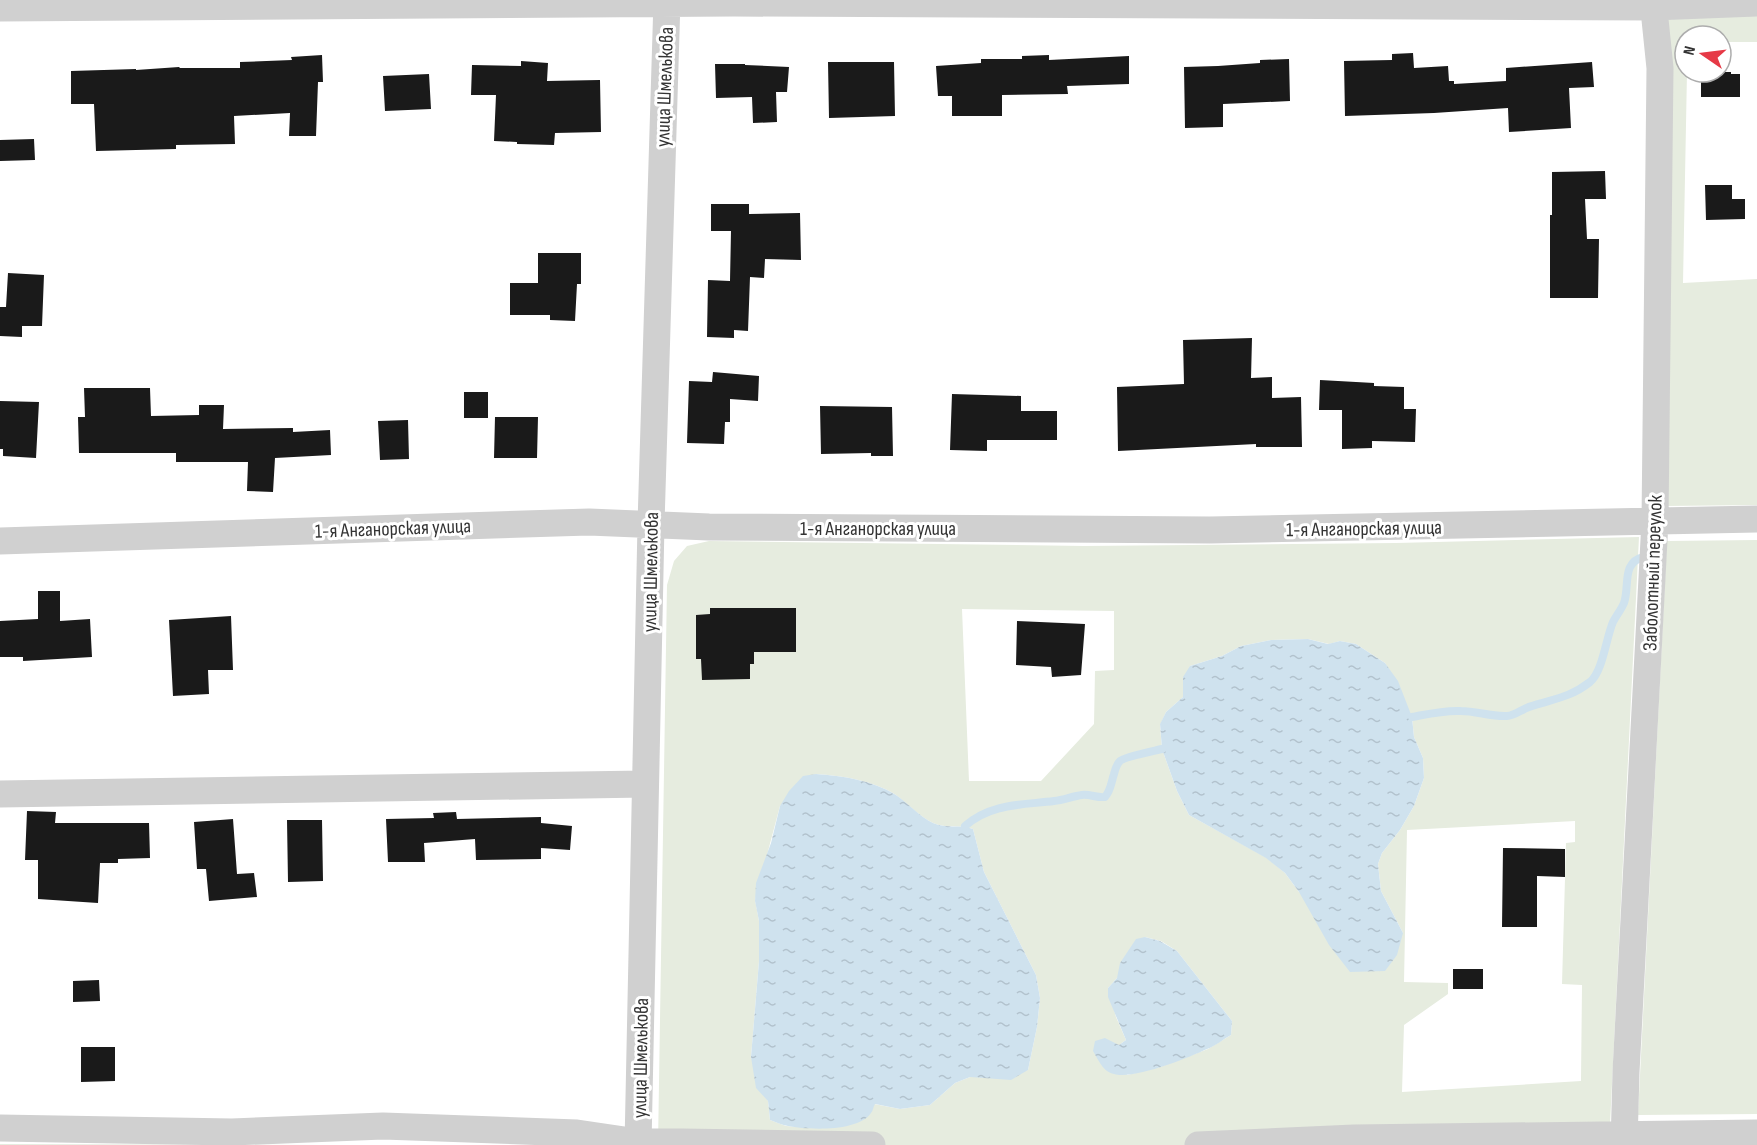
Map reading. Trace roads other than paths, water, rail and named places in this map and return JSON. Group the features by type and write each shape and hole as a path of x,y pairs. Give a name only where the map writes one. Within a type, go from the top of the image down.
{"street":[{"path":"0,8 667,2 1757,3"},
{"name":"улица Шмелькова","path":"638,1144 651,524 667,2"},
{"name":"Заболотный переулок","path":"1624,1140 1655,521 1660,68 1653,4"},
{"name":"1-я Анганорская улица","path":"0,541 589,522 709,527 1210,530 1757,519"},
{"path":"0,794 645,784"},
{"path":"0,1128 232,1132 384,1126 578,1133 638,1144 682,1142 872,1145"},
{"path":"1198,1145 1354,1138 1624,1140 1757,1133"}],"water":[{"path":"1308,639 1328,644 1340,641 1356,644 1385,663 1398,681 1412,717 1414,737 1423,758 1424,778 1414,806 1400,830 1382,853 1378,864 1381,891 1403,933 1397,955 1385,971 1350,972 1329,945 1299,892 1285,873 1266,858 1189,815 1177,791 1162,749 1160,724 1166,712 1183,697 1183,677 1190,666 1222,656 1241,646 1271,640"},
{"path":"816,774 867,782 896,795 933,823 973,829 984,872 1036,975 1040,998 1037,1027 1028,1070 1011,1080 970,1077 955,1083 930,1105 900,1109 875,1104 872,1112 865,1119 845,1127 786,1126 770,1120 768,1101 756,1088 751,1057 759,961 756,883 771,843 780,806 789,791 803,776"},
{"path":"1145,937 1160,941 1177,951 1232,1021 1231,1035 1210,1048 1160,1067 1134,1074 1114,1074 1104,1068 1097,1058 1093,1051 1095,1041 1105,1038 1119,1045 1126,1040 1108,997 1108,988 1117,978 1120,963 1136,939"}],"waterway":[{"path":"1412,717 1455,711 1510,716 1583,687 1590,682 1598,670 1613,622 1624,603 1629,569 1632,564 1644,557"},
{"path":"965,826 975,818 1008,806 1082,795 1105,797 1120,761 1162,749"}]}
